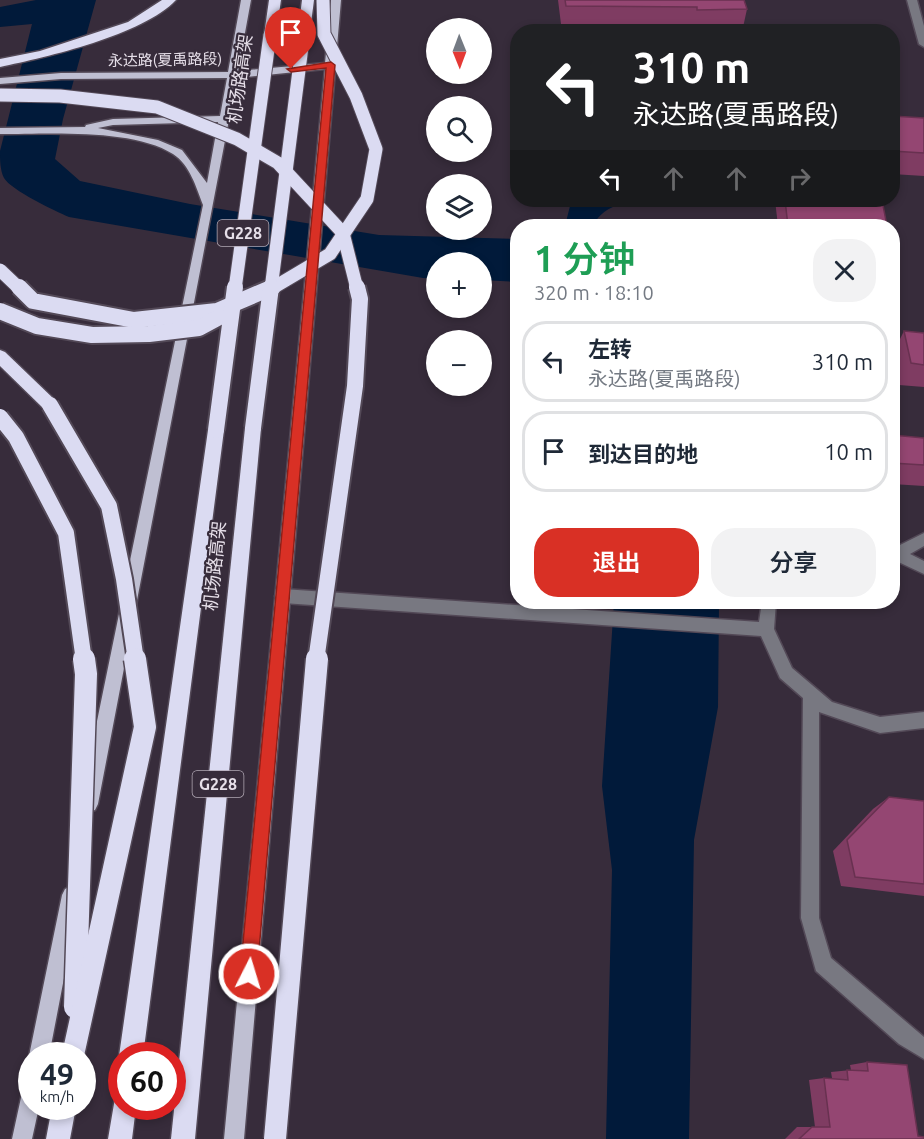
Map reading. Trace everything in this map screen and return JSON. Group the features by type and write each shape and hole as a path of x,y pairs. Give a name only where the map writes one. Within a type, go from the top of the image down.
{"highway":[{"path":"0,63 43,54 132,24 170,0"},
{"name":"机场路高架","path":"133,1042 275,0"},
{"name":"机场路高架","path":"183,1139 253,428 308,0"},
{"path":"0,311 37,326 92,335 149,334 199,328 330,254 367,199 376,148 356,96 324,34 323,0"},
{"path":"0,95 60,96 157,107 237,139 278,163 343,232 360,299 355,386 318,642 275,1139"},
{"path":"0,270 33,301 134,320 217,311 264,293"},
{"path":"0,356 50,405 109,506 124,579 145,727 76,1042"},
{"path":"0,417 16,437 66,533 86,674 73,1042"},
{"path":"58,1139 62,1120"},
{"path":"120,1139 122,1120"}],"main road":[{"path":"42,1042 209,207 246,0"},
{"path":"234,1139 336,0"},
{"name":"永达路(夏禹路段)","path":"0,81 61,76 232,75 331,65"},
{"path":"76,130 113,122 224,119"},
{"path":"0,131 16,133 76,130 113,133 158,143 178,152 190,165 202,184 209,207"},
{"path":"0,137 16,133"},
{"path":"22,1139 26,1120"}],"lane":[{"path":"912,0 924,44"},
{"path":"900,551 924,539"},
{"path":"900,554 924,568"},
{"path":"283,596 766,629"},
{"path":"768,609 766,629 786,673 828,708 880,725 924,720"},
{"path":"811,694 810,918 823,964 906,1037 924,1049"}],"water":[{"path":"36,0 96,0 63,119 55,159 80,181 190,204 379,235 426,236 426,240 510,239 510,282 492,281 492,252 426,252 426,278 423,278 69,217 44,205 8,183 1,168 0,151 32,24 0,27 0,7"},
{"path":"570,207 612,207 597,219 567,219"},
{"path":"614,609 719,609 718,707 694,840 689,1139 606,1139 612,870 602,786"}],"building":[{"path":"565,0 744,0 747,9 697,10 697,7 566,6"},
{"path":"900,116 924,118 924,153 900,152"},
{"path":"786,207 883,207 886,219 787,219"},
{"path":"904,331 924,333 924,365 911,363"},
{"path":"900,436 924,438 924,465 900,464"},
{"path":"889,797 924,801 924,884 855,877 847,840"},
{"path":"867,1062 907,1065 918,1136 924,1139 799,1139 812,1127 830,1127 824,1078 848,1080 847,1070 868,1071"}],"route":[{"path":"249,974 331,65 291,69"}]}
